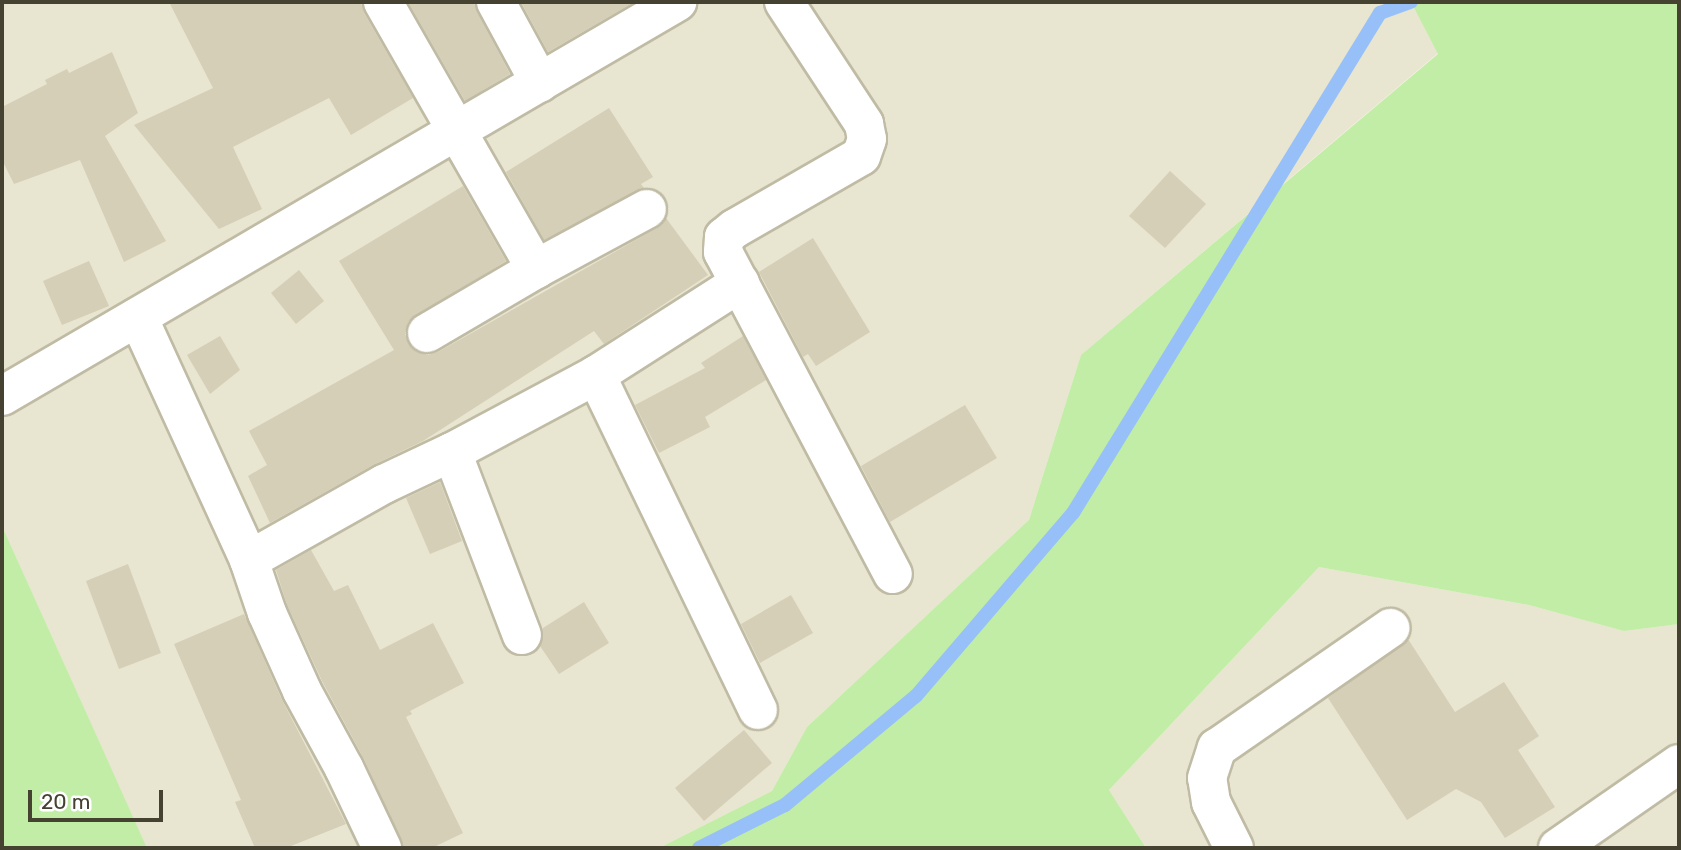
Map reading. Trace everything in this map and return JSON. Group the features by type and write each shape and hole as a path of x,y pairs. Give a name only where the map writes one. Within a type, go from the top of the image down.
{"street":[{"path":"383,2 536,269"},
{"path":"496,2 540,83"},
{"path":"2,396 677,2"},
{"path":"784,2 864,124 867,139 861,156 734,229 724,237 723,252 893,574"},
{"path":"427,333 536,269 647,209"},
{"path":"249,561 384,484 452,452 596,374 740,283"},
{"path":"138,317 249,561 267,613 302,691 344,768 382,848"},
{"path":"596,374 758,710"},
{"path":"452,452 522,635"},
{"path":"1234,848 1211,802 1208,778 1217,748 1390,628"},
{"path":"1558,848 1679,764"}],"shaded area":[{"path":"2,2 1411,2 1438,53 1081,355 1029,520 807,727 772,791 659,848 147,848 2,526"},
{"path":"1319,567 1529,605 1624,631 1679,624 1679,848 1146,848 1109,790"}],"green space":[{"path":"1411,2 1679,2 1679,624 1624,631 1529,605 1319,567 1109,790 1146,848 659,848 772,791 807,727 1029,520 1081,355 1438,54"},
{"path":"2,526 99,741 147,848 2,848"}],"building":[{"path":"169,2 361,2 364,13 413,98 351,135 329,98 233,147 262,209 219,229 134,125 213,88"},
{"path":"408,2 474,2 510,74 465,101"},
{"path":"521,2 634,2 548,52"},
{"path":"112,52 138,113 105,136 166,241 124,262 80,160 14,184 2,160 2,107 47,84 45,80 67,69 69,73"},
{"path":"609,108 653,177 641,184 644,188 544,240 506,172"},
{"path":"1170,171 1206,204 1165,248 1129,216"},
{"path":"463,186 506,261 408,322 405,334 409,345 417,352 428,355 438,352 657,228 666,218 708,275 604,344 594,331 423,441 373,465 270,523 248,476 267,465 249,431 394,350 339,261"},
{"path":"813,238 870,332 816,366 808,354 803,357 759,272"},
{"path":"89,261 109,306 62,325 43,281"},
{"path":"299,270 324,301 296,324 271,293"},
{"path":"220,336 240,370 210,394 187,355"},
{"path":"743,336 766,380 705,417 710,427 659,453 635,405 705,368 701,363"},
{"path":"965,405 997,458 890,522 861,466"},
{"path":"440,482 462,541 430,554 406,498"},
{"path":"311,550 334,591 348,585 380,650 433,623 464,683 410,711 412,714 406,717 463,833 432,848 404,848 364,759 322,681 287,605 276,570"},
{"path":"128,564 161,653 119,669 86,581"},
{"path":"791,595 813,633 760,663 741,624"},
{"path":"584,602 609,643 559,674 540,646 543,628"},
{"path":"244,614 282,700 346,824 286,848 255,848 235,802 241,800 174,644"},
{"path":"1408,639 1455,712 1504,682 1539,736 1518,750 1555,807 1505,838 1481,802 1456,789 1407,820 1328,698"},
{"path":"744,730 772,763 704,821 675,788"}],"waterway":[{"path":"699,848 785,805 916,696 1073,513 1380,13 1411,2"}]}
